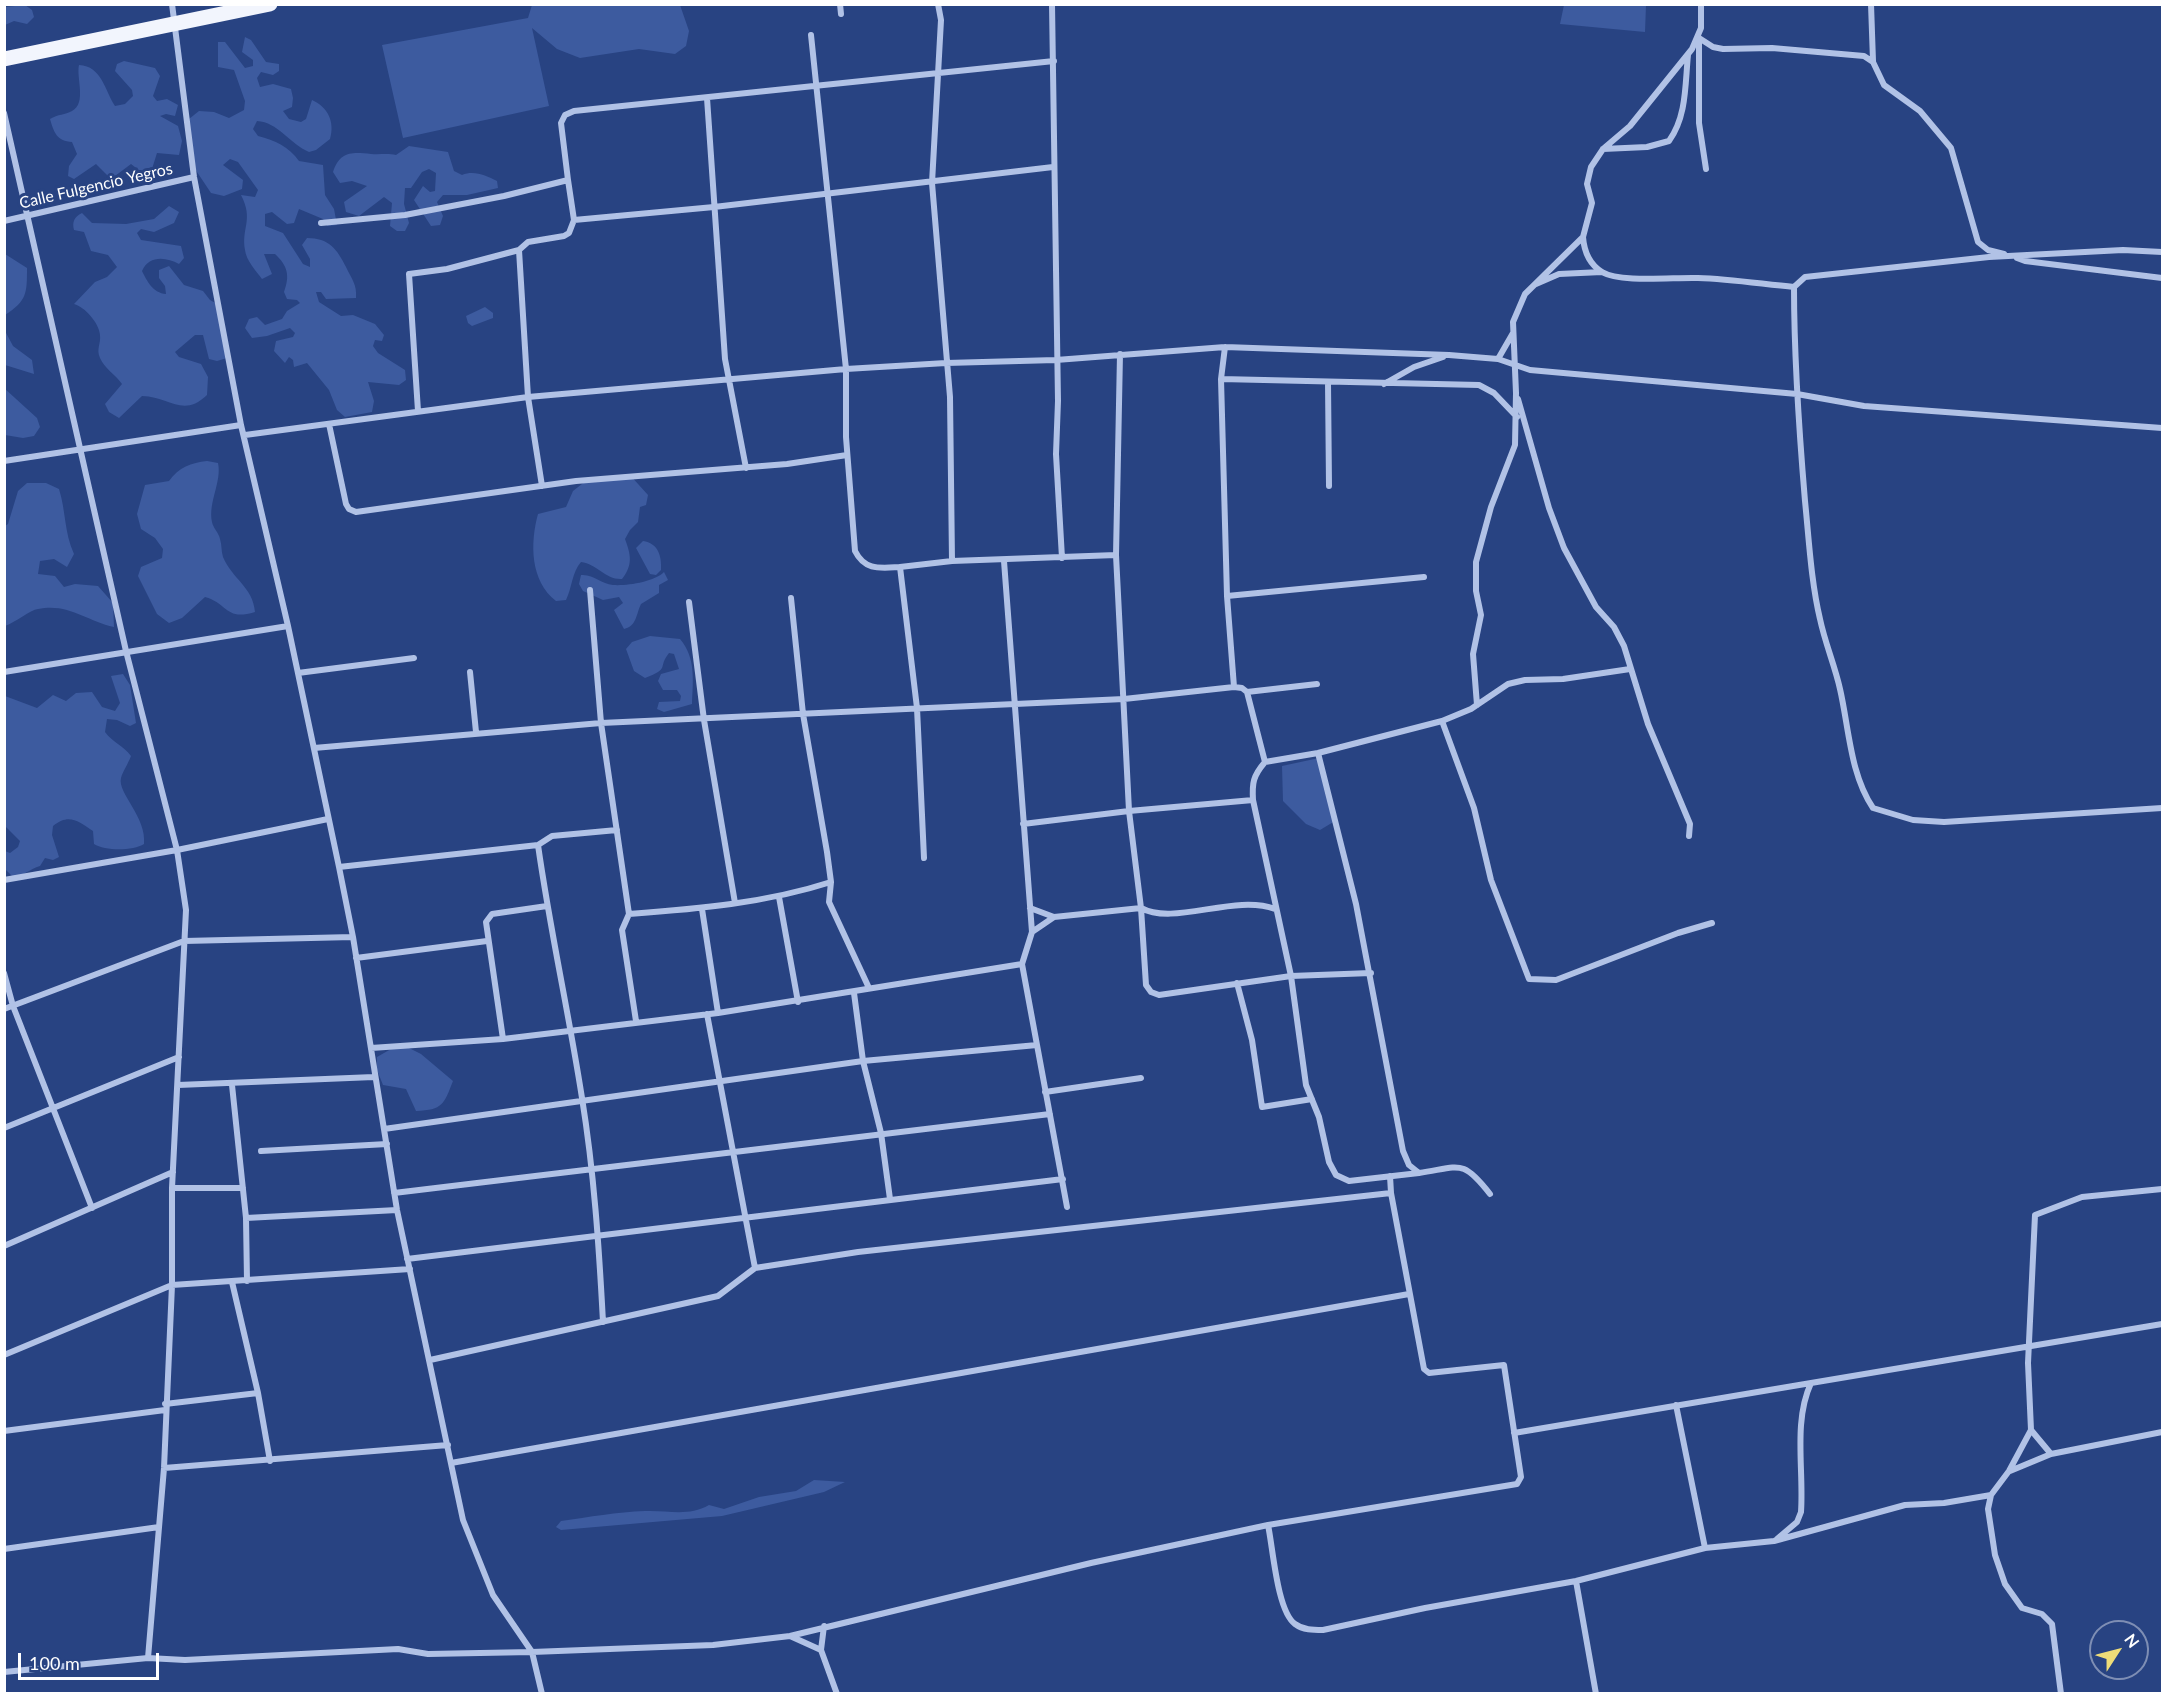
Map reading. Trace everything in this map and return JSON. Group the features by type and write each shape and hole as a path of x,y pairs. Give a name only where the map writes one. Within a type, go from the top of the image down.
{"main road":[{"path":"4,60 270,4"}],"street":[{"path":"172,4 194,177 241,425 288,626 339,867 353,938 397,1210 468,1538 493,1594 532,1652 542,1694"},
{"path":"840,4 841,14"},
{"path":"938,4 941,20 932,183 950,397 952,561"},
{"path":"1052,4 1056,454 1062,558"},
{"path":"1701,4 1699,123 1706,169"},
{"path":"1871,4 1873,62 1884,85 1920,111 1951,148 1978,242 1988,250 2025,261 2163,278"},
{"path":"811,35 846,369 847,455 855,551 860,561 869,567 900,567 952,561 1004,561 1116,555"},
{"path":"1602,272 1591,261 1584,249 1583,237 1592,203 1588,174 1603,149 1630,126 1699,38"},
{"path":"1699,38 1723,49 1772,48 1854,54 1873,62"},
{"path":"1603,149 1647,147 1669,141 1679,124 1688,54"},
{"path":"418,411 409,274 447,269 519,250 528,242 564,236 569,232 574,220 561,123 569,112 1054,61"},
{"path":"707,98 728,381 746,468"},
{"path":"4,113 30,215 126,651 177,850 186,910 172,1188 172,1285 164,1468 148,1658"},
{"path":"574,220 932,183 1053,167"},
{"name":"Calle Fulgencio Yegros","path":"4,221 194,177"},
{"path":"321,223 416,213 504,196 568,180"},
{"path":"1477,705 1473,654 1481,615 1476,591 1476,562 1491,507 1515,446 1516,393 1513,333 1518,308 1533,286 1583,237"},
{"path":"519,250 528,397 542,486"},
{"path":"1533,286 1559,274 1602,272 1629,278 1700,278 1794,287 1805,277 1989,257 2016,258 2096,251 2163,252"},
{"path":"1794,287 1798,426 1812,578 1820,619 1840,687 1862,789 1873,808 1913,819 1944,822 2163,808"},
{"path":"1498,359 1513,333"},
{"path":"245,435 528,397 846,369 1056,360 1225,347 1449,355 1498,359 1530,370 1797,394 1864,406 2163,428"},
{"path":"1225,347 1221,379 1227,596 1233,687"},
{"path":"1120,354 1116,555 1130,811 1141,908 1145,976 1151,992 1159,995 1290,976 1371,973"},
{"path":"1384,384 1420,364 1449,355"},
{"path":"1221,379 1479,385 1494,393 1528,429"},
{"path":"1328,382 1329,486"},
{"path":"1516,393 1549,508 1564,548 1596,607 1614,627 1624,646 1648,724 1690,824 1689,836"},
{"path":"329,424 346,504 349,509 356,512 542,486 746,468 847,455"},
{"path":"4,461 241,425"},
{"path":"1004,561 1032,932 1023,964 1067,1207"},
{"path":"900,567 917,708 924,858"},
{"path":"1227,596 1424,576"},
{"path":"590,590 601,723 629,914 621,930 636,1021"},
{"path":"791,598 803,714 831,882 829,902 869,988"},
{"path":"689,602 704,720 735,903"},
{"path":"4,672 288,626"},
{"path":"298,673 414,658"},
{"path":"1264,762 1317,753 1442,721 1477,705 1508,684 1525,680 1563,679 1630,669"},
{"path":"470,672 476,732"},
{"path":"314,748 476,732 601,723 704,720 1015,702 1124,699 1233,687 1247,692 1317,684"},
{"path":"1247,692 1264,762 1252,781 1253,800 1290,976 1306,1085 1319,1117 1329,1162 1336,1175 1349,1181 1464,1167 1473,1173 1490,1194"},
{"path":"1442,721 1474,808 1491,880 1529,979 1556,980 1678,933 1712,923"},
{"path":"1317,753 1371,973 1403,1151 1409,1165 1419,1173"},
{"path":"1023,824 1130,811 1253,800"},
{"path":"4,880 177,850 328,819"},
{"path":"339,867 538,845 552,836 617,830"},
{"path":"538,845 582,1100 598,1236 603,1322"},
{"path":"629,914 702,909 779,897 831,882"},
{"path":"779,897 798,1002"},
{"path":"1030,908 1054,917 1141,908 1152,912 1178,913 1255,904 1275,909"},
{"path":"503,1039 486,922 492,915 547,906"},
{"path":"702,909 718,1013"},
{"path":"1032,932 1054,917"},
{"path":"4,1009 184,941 353,938"},
{"path":"356,958 487,941"},
{"path":"371,1048 503,1039 636,1021 718,1013 798,1002 854,993 869,988 1023,964"},
{"path":"4,973 13,1006 92,1208"},
{"path":"1237,983 1252,1040 1262,1107 1312,1099"},
{"path":"854,993 863,1061 881,1133 890,1199"},
{"path":"707,1014 755,1268"},
{"path":"384,1129 863,1061 1037,1046"},
{"path":"4,1128 179,1056"},
{"path":"178,1085 232,1085 375,1077"},
{"path":"1046,1092 1141,1078"},
{"path":"232,1085 246,1218 247,1281"},
{"path":"394,1193 590,1167 1050,1114"},
{"path":"261,1151 387,1144"},
{"path":"4,1246 173,1172"},
{"path":"4,1672 148,1658 185,1660 398,1649 428,1654 532,1652 713,1645 790,1636 1091,1563 1268,1525 1516,1484 1521,1471 1504,1365 1426,1372 1409,1294 1390,1176"},
{"path":"407,1259 1062,1179"},
{"path":"172,1188 243,1188"},
{"path":"2061,1694 2052,1624 2042,1614 2022,1608 2014,1599 2000,1570 1988,1509 1991,1495 2009,1471 2031,1430 2029,1348 2035,1215 2082,1197 2163,1189"},
{"path":"430,1360 718,1296 755,1268 870,1250 1392,1193"},
{"path":"246,1218 397,1210"},
{"path":"4,1355 172,1285 410,1269"},
{"path":"232,1282 258,1393 270,1461"},
{"path":"452,1463 1409,1294"},
{"path":"1514,1433 1904,1365 2029,1348 2163,1324"},
{"path":"1774,1541 1797,1522 1801,1512 1801,1436 1806,1393 1811,1383"},
{"path":"4,1431 258,1393"},
{"path":"1676,1405 1705,1548"},
{"path":"2031,1430 2052,1454"},
{"path":"2009,1471 2052,1454 2163,1432"},
{"path":"164,1468 448,1445"},
{"path":"1268,1525 1284,1612 1295,1625 1307,1630 1323,1630 1425,1608 1576,1581 1705,1548 1774,1541 1905,1505 1944,1503 1991,1495"},
{"path":"4,1549 159,1527"},
{"path":"1576,1581 1596,1694"},
{"path":"824,1626 821,1650 837,1694"},
{"path":"790,1636 821,1650"}],"shaded area":[{"path":"25,5 32,10 34,17 27,24 14,21 5,25 5,7"},
{"path":"532,5 680,5 689,31 686,46 675,54 639,49 580,58 557,49 532,28 549,106 403,138 382,45 528,18"},
{"path":"1564,5 1646,5 1645,32 1560,24"},
{"path":"245,37 251,40 266,62 279,64 279,71 273,75 261,72 257,78 260,87 273,84 291,89 292,107 283,111 289,119 301,122 306,119 312,100 326,111 331,121 330,139 316,150 309,152 278,129 257,121 253,129 258,136 281,145 299,161 323,165 325,195 334,209 337,225 327,226 323,219 299,209 294,223 287,224 272,212 265,214 265,226 283,233 303,264 310,267 310,259 302,245 307,238 327,242 343,261 355,285 356,298 326,299 321,292 316,292 319,302 341,316 353,315 375,324 384,335 382,341 375,340 373,346 378,353 405,370 406,380 399,385 368,382 374,401 372,412 345,417 337,410 329,390 307,363 294,367 293,360 289,357 285,363 274,351 276,341 293,337 295,333 290,328 267,336 252,338 245,328 249,319 257,317 265,325 282,319 287,311 300,303 297,300 287,299 284,292 287,271 275,254 264,254 272,274 262,279 246,254 244,242 247,211 241,195 255,197 258,190 238,162 230,159 223,165 243,180 242,189 224,196 211,193 195,169 189,119 199,111 214,112 229,118 244,110 245,101 234,70 218,67 218,42 225,42 245,68 253,66 253,60 242,52"},
{"path":"124,61 155,68 160,76 153,96 157,101 167,99 178,105 175,116 166,114 160,116 178,126 182,141 179,155 157,153 151,172 140,171 131,164 111,179 96,164 74,179 68,176 69,166 77,154 72,142 63,140 57,135 50,119 72,111 79,102 79,65 87,66 98,74 115,106 125,104 133,96 132,90 115,71 117,64"},
{"path":"409,146 448,152 454,171 462,175 476,173 485,176 497,181 498,188 467,195 443,195 437,202 443,216 440,225 431,226 414,200 423,186 430,192 435,191 436,173 429,169 422,172 411,188 405,188 404,204 409,223 405,231 397,231 390,226 392,203 384,197 359,216 346,212 344,202 367,186 352,181 340,183 333,172 339,160 352,153 396,155"},
{"path":"169,206 179,212 174,223 154,232 141,229 137,233 141,240 181,246 184,258 179,264 163,259 153,260 142,271 154,289 166,294 165,286 159,278 159,270 169,266 184,285 203,291 210,300 219,305 227,358 217,361 209,359 203,335 195,335 175,352 179,357 201,364 208,377 207,395 198,402 183,406 142,396 119,418 109,412 105,404 122,384 100,358 98,352 100,335 94,321 83,308 74,304 95,282 107,277 117,267 108,255 91,251 84,232 74,230 74,222 75,218 82,213 92,223 126,224 154,219"},
{"path":"5,254 27,268 27,284 22,301 5,315"},
{"path":"485,307 493,313 493,318 472,326 468,323 466,316"},
{"path":"4,329 13,346 32,360 34,374 5,365"},
{"path":"4,388 37,418 40,427 34,436 23,438 5,435"},
{"path":"207,461 218,463 219,470 211,515 223,557 251,596 255,612 232,613 205,597 182,618 169,623 157,614 138,576 141,567 162,558 163,549 155,538 141,529 137,514 145,485 169,481 177,472 186,467"},
{"path":"629,474 648,495 646,505 640,507 638,522 625,539 630,560 626,574 622,579 616,579 581,562 566,600 556,601 541,583 534,561 535,525 538,514 566,507 573,491 587,480"},
{"path":"27,483 46,483 59,489 68,538 74,554 67,567 54,559 40,561 38,574 55,576 64,587 75,584 98,586 113,603 114,627 59,608 35,610 5,626 5,526 8,524 18,491"},
{"path":"643,541 656,547 660,555 661,570 656,575 650,574 636,548"},
{"path":"664,572 668,580 659,585 659,593 641,604 634,622 624,629 614,610 623,603 619,597 603,600 583,591 579,584 581,575 619,585 647,581"},
{"path":"650,636 680,639 685,646 692,670 692,704 664,712 657,709 659,702 680,701 681,696 677,690 663,690 658,681 661,674 679,669 674,654 669,653 661,670 653,675 645,678 634,671 626,649 632,642"},
{"path":"123,674 130,685 136,723 130,726 117,720 107,719 105,732 131,756 122,775 121,784 141,824 144,844 126,849 99,846 94,844 93,831 73,820 64,820 53,826 52,835 59,857 53,860 45,858 40,866 12,876 5,869 5,851 10,853 18,847 20,841 5,826 5,696 37,708 53,695 66,701 76,693 92,692 102,707 115,711 120,703 111,676"},
{"path":"1319,758 1335,821 1320,830 1306,824 1283,801 1282,766"},
{"path":"407,1047 421,1054 453,1081 444,1100 437,1107 416,1111 406,1089 383,1085 377,1070 377,1057 391,1049"},
{"path":"814,1480 845,1482 824,1492 722,1516 561,1530 556,1527 561,1521 624,1512 686,1512 709,1505 724,1509 759,1497 796,1491"}]}
